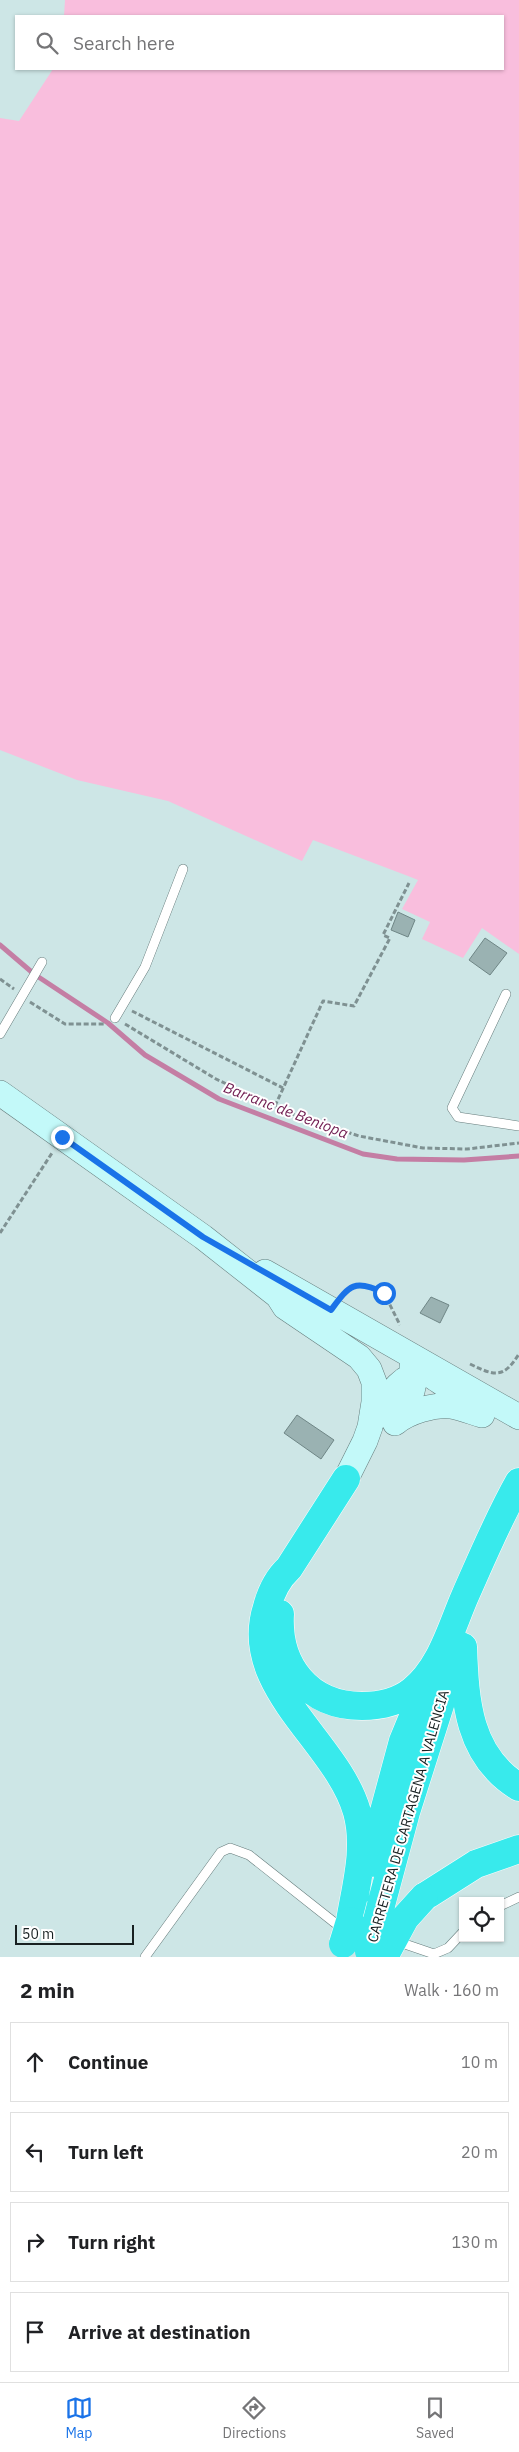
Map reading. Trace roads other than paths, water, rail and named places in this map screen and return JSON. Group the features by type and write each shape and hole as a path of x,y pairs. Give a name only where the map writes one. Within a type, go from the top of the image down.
{"highway":[{"path":"344,1941 362,1848 357,1812 339,1772 272,1680 263,1647 264,1616 278,1579 289,1568 346,1479"},
{"path":"344,1941 364,1884 403,1741 435,1663 493,1533 518,1493"},
{"name":"CARRETERA DE CARTAGENA A VALENCIA","path":"373,1955 381,1905 406,1812 463,1633 518,1493"},
{"path":"289,1568 280,1616 282,1647 289,1666 309,1690 334,1702 352,1706 376,1706 410,1692 435,1663"},
{"path":"463,1633 464,1676 469,1719 478,1743 498,1771 519,1787"},
{"path":"373,1955 424,1897 476,1864 519,1849"}],"street":[{"path":"0,1093 203,1237 278,1296 348,1339 415,1375 519,1436"},
{"path":"203,1237 519,1417"},
{"path":"278,1296 285,1307 359,1357 369,1369 374,1382 374,1402 370,1426 365,1441 346,1479"},
{"path":"306,1296 315,1308 414,1367 415,1375 411,1398 398,1420 383,1435 359,1469 346,1479"},
{"path":"370,1426 396,1387 415,1375 428,1375 519,1428"},
{"path":"398,1420 434,1407 451,1406 482,1415"}],"lane":[{"path":"115,1018 145,967 183,869"},
{"path":"0,1034 42,962"},
{"path":"506,994 452,1108 458,1117 519,1126"},
{"path":"145,1957 221,1852 230,1848 249,1855 297,1891 335,1923 404,1943 434,1956 448,1948 459,1936"},
{"path":"504,1904 519,1897"}],"waterway":[{"name":"Barranc de Beniopa","path":"0,945 34,974 108,1023 145,1055 219,1099 363,1154 397,1159 464,1160 519,1156"}]}
